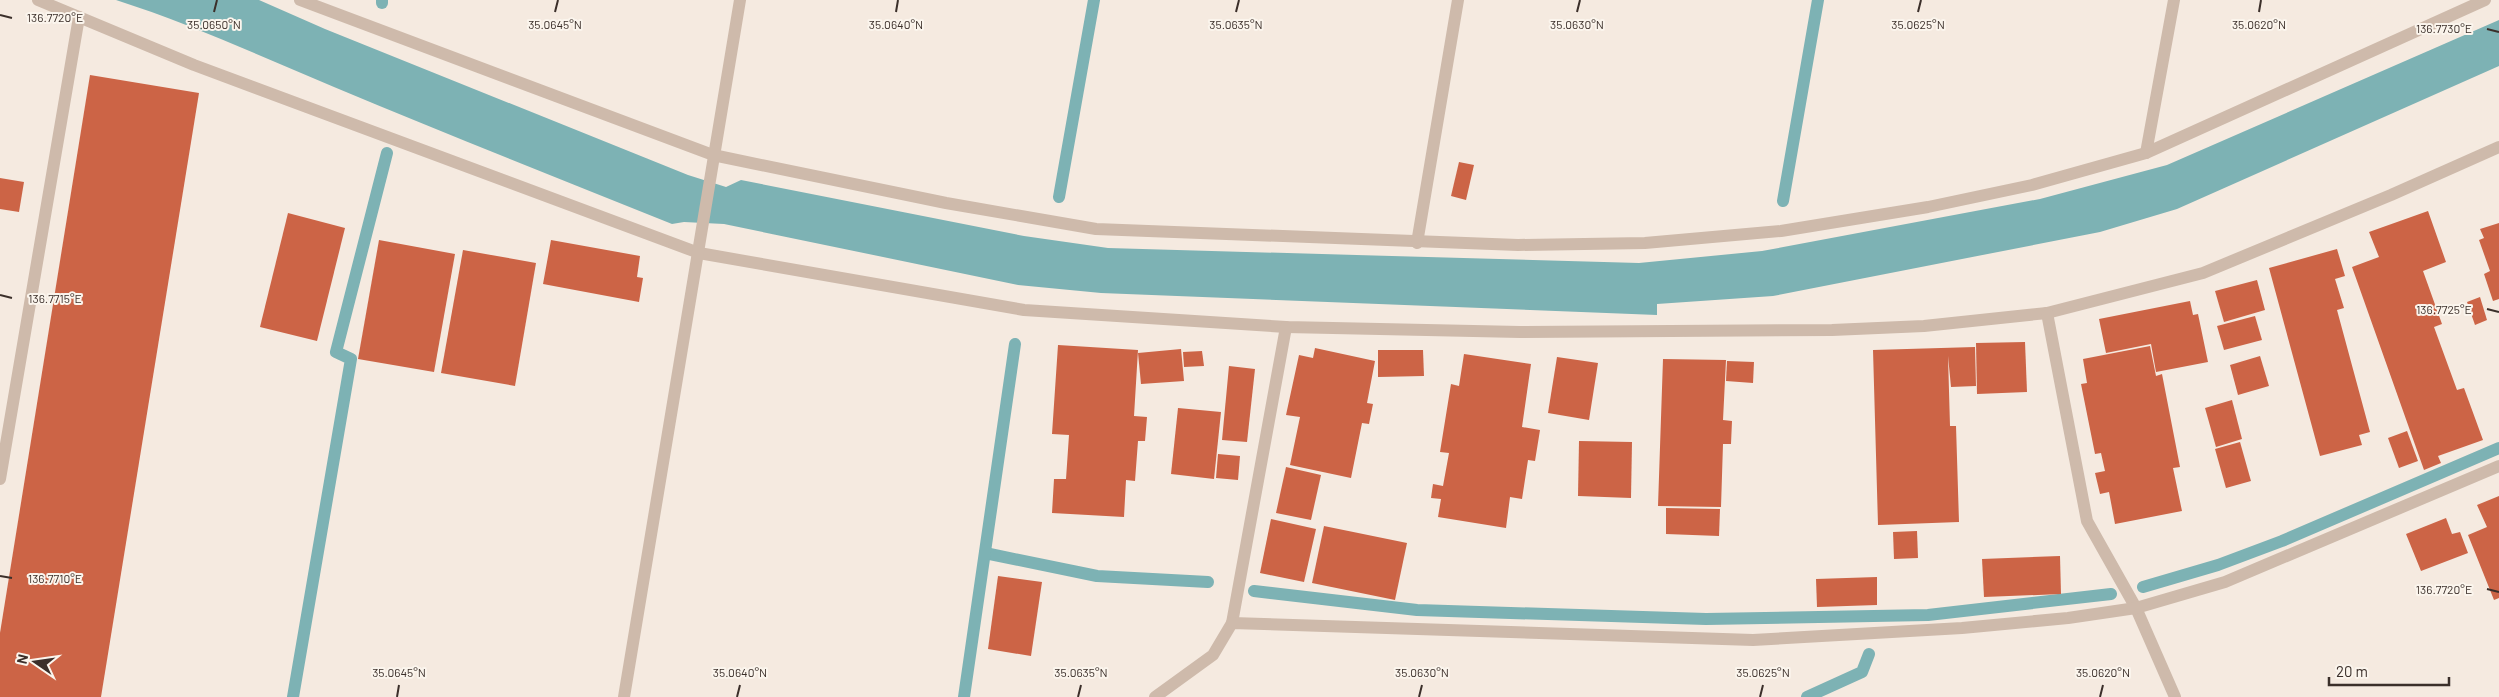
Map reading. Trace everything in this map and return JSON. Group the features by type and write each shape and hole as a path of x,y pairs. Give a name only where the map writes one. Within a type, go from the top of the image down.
{"street":[{"path":"38,0 203,68 699,253 1024,310 1286,327 1520,332 1832,330 1924,326 2048,313 2202,273 2499,148"},
{"path":"300,0 713,159 1096,229 1418,243 1518,245 1645,243 1781,231 1928,207 2022,187 2146,153 2485,0"},
{"path":"624,697 740,0"},
{"path":"1418,243 1458,0"},
{"path":"2146,153 2174,0"},
{"path":"0,478 79,17"},
{"path":"2048,313 2087,521 2136,608 2175,697"},
{"path":"1155,697 1213,655 1232,623 1286,327"},
{"path":"1232,623 1752,640 1962,628 2068,618 2136,608 2225,582 2499,466"}],"water":[{"path":"116,0 259,0 325,29 688,175 726,187 741,180 1024,236 1108,248 1639,263 1762,251 2040,199 2167,165 2499,20 2499,66 2177,209 2100,232 1773,296 1657,304 1657,315 1101,293 1018,285 724,224 684,222 672,224 418,122 199,30"}],"building":[{"path":"90,75 199,93 101,697 0,697 0,633"},
{"path":"1459,162 1474,165 1466,200 1451,196"},
{"path":"0,178 24,182 19,212 0,209"},
{"path":"2428,211 2446,262 2423,271 2442,324 2434,327 2457,390 2464,388 2483,440 2438,456 2441,463 2424,470 2352,267 2379,257 2369,232"},
{"path":"288,213 345,228 317,341 260,327"},
{"path":"2499,223 2499,299 2493,301 2484,274 2490,271 2479,240 2484,238 2480,229"},
{"path":"379,240 455,254 434,372 358,359"},
{"path":"551,240 640,256 637,277 643,278 639,302 543,284"},
{"path":"2337,249 2345,276 2335,279 2344,308 2337,310 2370,432 2359,435 2362,445 2320,456 2269,268"},
{"path":"463,250 536,263 515,386 441,373"},
{"path":"2257,280 2265,310 2224,322 2215,291"},
{"path":"2480,297 2487,320 2475,325 2467,302"},
{"path":"2190,301 2193,315 2198,314 2208,362 2156,372 2151,344 2106,353 2099,319"},
{"path":"2255,316 2262,340 2224,350 2217,326"},
{"path":"2025,342 2027,392 1977,394 1976,343"},
{"path":"1058,345 1138,350 1134,416 1147,417 1145,441 1138,441 1135,481 1126,480 1124,517 1052,513 1054,479 1066,479 1069,435 1052,434"},
{"path":"2150,346 2156,376 2162,374 2180,467 2173,468 2182,511 2115,524 2109,492 2100,494 2095,473 2105,471 2101,453 2095,454 2081,384 2087,383 2083,359"},
{"path":"1975,347 1976,386 1951,387 1948,356 1950,426 1956,426 1959,522 1878,525 1873,350"},
{"path":"1315,348 1375,361 1367,403 1373,404 1369,424 1362,423 1351,478 1290,465 1300,417 1286,415 1299,355 1313,358"},
{"path":"1181,349 1184,381 1141,384 1138,353"},
{"path":"1378,350 1423,350 1424,376 1378,377"},
{"path":"1202,351 1204,366 1184,367 1183,352"},
{"path":"1464,354 1531,364 1522,427 1540,430 1535,461 1528,460 1522,499 1510,497 1506,528 1438,517 1441,499 1431,498 1433,484 1443,486 1449,453 1440,452 1451,384 1459,386"},
{"path":"2260,356 2269,386 2238,395 2230,365"},
{"path":"1557,357 1598,363 1589,420 1548,413"},
{"path":"1663,359 1726,360 1723,420 1732,421 1731,444 1723,444 1721,507 1658,506"},
{"path":"1727,361 1754,362 1753,383 1726,381"},
{"path":"1229,366 1255,369 1247,442 1222,440"},
{"path":"2232,400 2242,439 2216,447 2205,408"},
{"path":"1178,408 1221,412 1214,479 1171,474"},
{"path":"2407,431 2418,461 2399,468 2388,438"},
{"path":"1579,441 1632,442 1631,498 1578,496"},
{"path":"2240,442 2251,481 2226,488 2215,449"},
{"path":"1218,454 1240,456 1238,480 1216,478"},
{"path":"1286,467 1321,475 1311,520 1276,513"},
{"path":"2499,496 2499,598 2494,600 2468,535 2487,527 2477,505"},
{"path":"1666,508 1720,509 1719,536 1666,534"},
{"path":"2446,518 2452,534 2460,532 2468,553 2421,571 2406,534"},
{"path":"1271,519 1316,529 1304,582 1260,573"},
{"path":"1324,526 1407,543 1395,600 1312,583"},
{"path":"1917,531 1918,558 1894,559 1893,532"},
{"path":"2060,556 2061,594 1984,597 1982,559"},
{"path":"998,576 1042,582 1031,656 988,649"},
{"path":"1877,577 1877,605 1817,607 1816,579"}],"waterway":[{"path":"1059,197 1094,0"},
{"path":"1783,201 1818,0"},
{"path":"293,697 351,359 336,352 387,153"},
{"path":"964,697 1015,344"},
{"path":"2143,587 2218,565 2282,541 2499,448"},
{"path":"985,553 1097,576 1208,582"},
{"path":"1254,591 1417,610 1706,619 1928,615 2111,594"},
{"path":"1807,697 1862,672 1869,654"}]}
